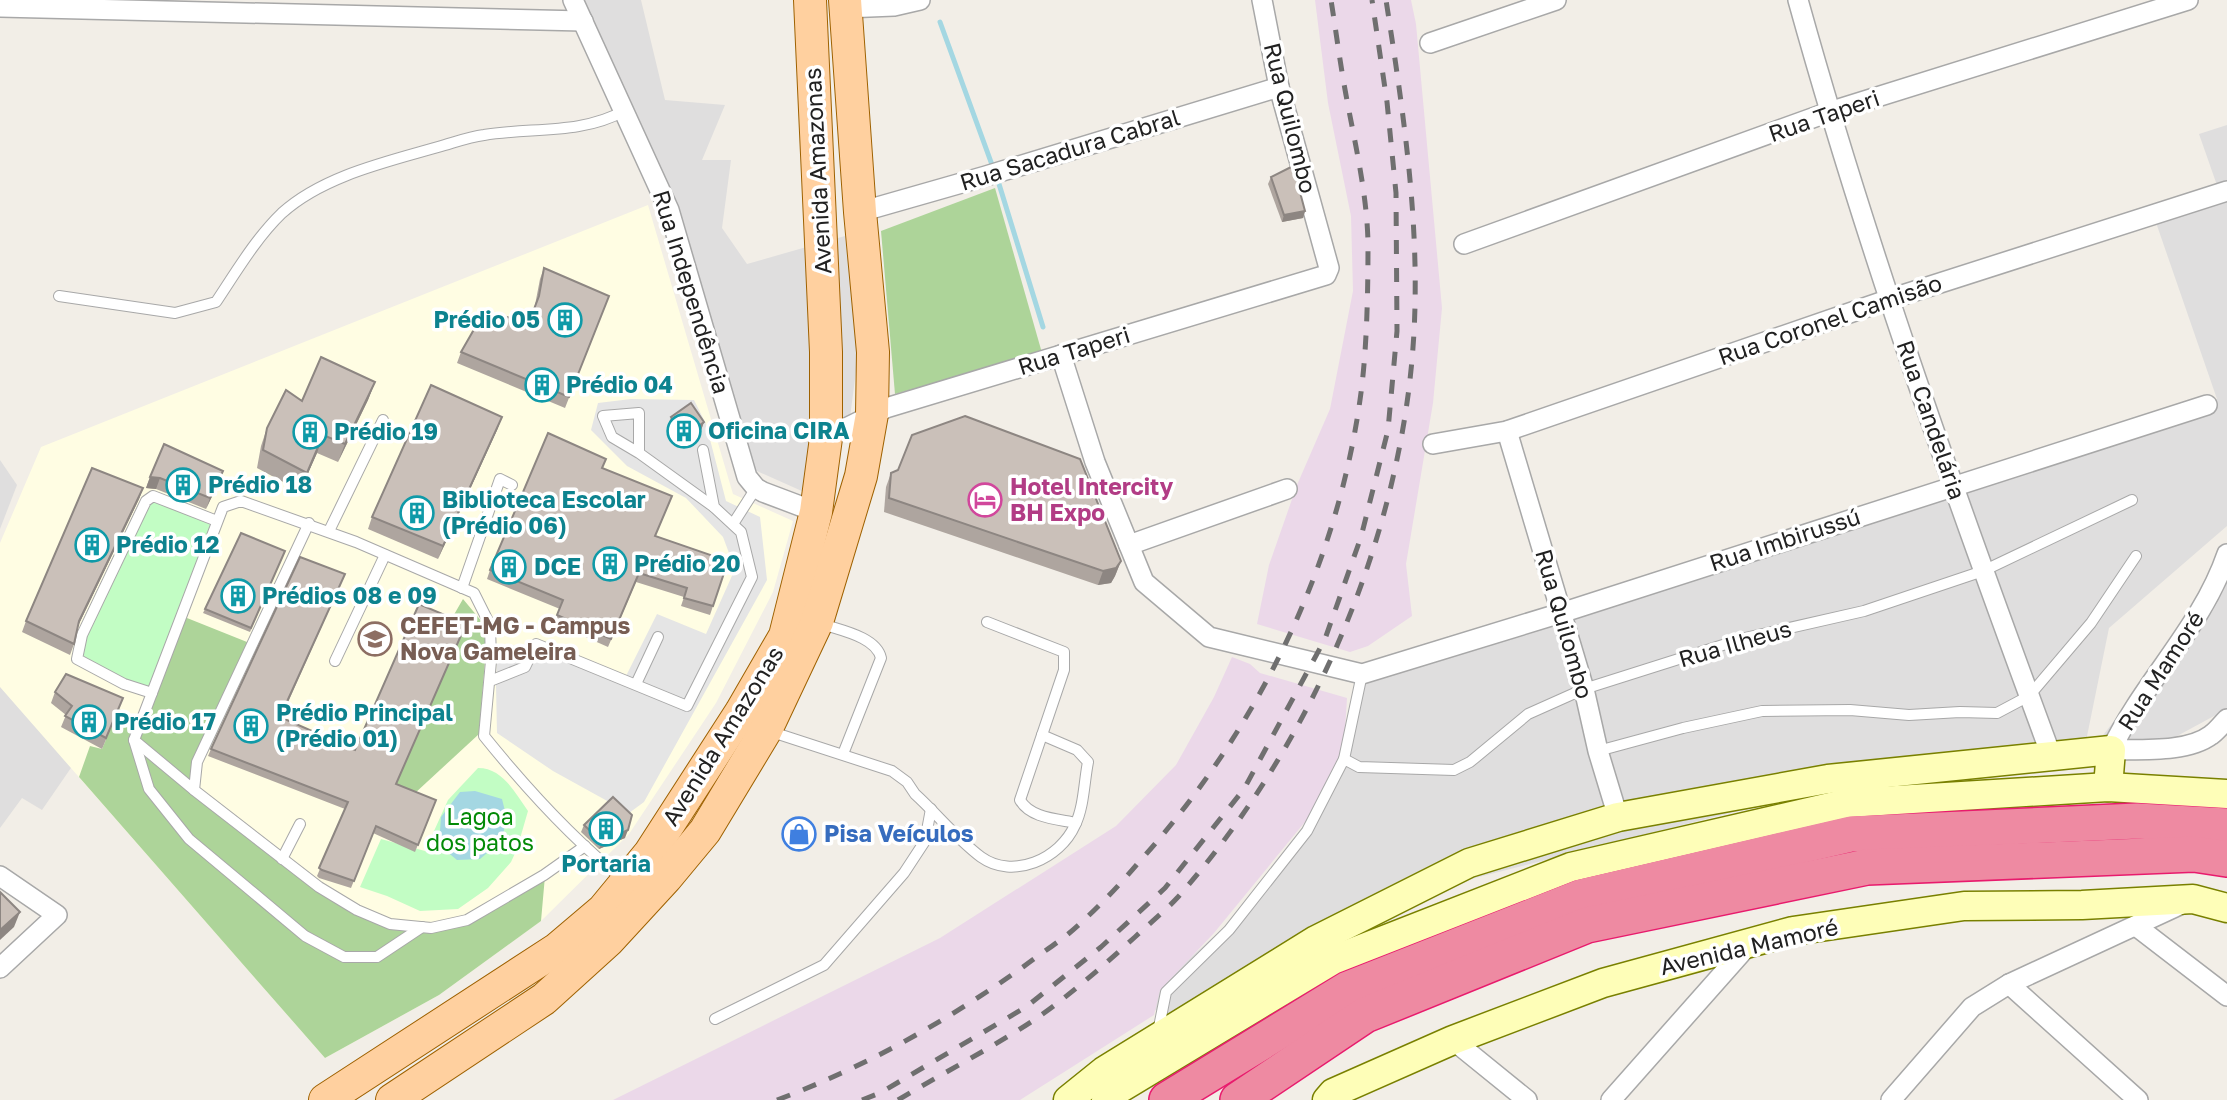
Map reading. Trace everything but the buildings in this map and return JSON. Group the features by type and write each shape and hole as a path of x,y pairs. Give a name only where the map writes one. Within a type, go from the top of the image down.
{"highway":[{"path":"1167,1100 1348,989 1581,897 1851,834 2137,821 2227,826"},
{"path":"1238,1100 1365,1015 1587,925 1867,867 2194,854 2227,859"}],"main road":[{"name":"Avenida Amazonas","path":"325,1100 557,949 603,910 650,853 734,723 785,636 816,512 826,438 826,352 810,0"},
{"name":"Avenida Amazonas","path":"392,1100 544,999 608,941 666,878 705,831 766,730 817,622 861,477 872,414 873,352 845,4"}],"street":[{"name":"Rua Independência","path":"573,0 669,210 747,477 756,488"},
{"path":"845,4 894,6 920,0"},
{"name":"Rua Quilombo","path":"1262,0 1279,87 1329,268 1326,275"},
{"path":"1430,43 1556,0"},
{"name":"Rua Candelária","path":"1798,0 1829,112 1890,299 1983,571 2051,755"},
{"name":"Rua Taperi","path":"1464,244 1829,112 2188,0"},
{"path":"0,6 108,5 583,21"},
{"name":"Rua Sacadura Cabral","path":"860,212 1279,87"},
{"name":"Rua Coronel Camisão","path":"1433,444 1507,431 1890,299 2227,191"},
{"name":"Rua Taperi","path":"826,438 886,408 1326,275"},
{"path":"1061,355 1095,463 1144,582 1209,638 1362,674"},
{"name":"Rua Imbirussú","path":"1362,674 1561,613 2207,405"},
{"name":"Rua Quilombo","path":"1507,431 1584,690 1598,751 1618,817"},
{"path":"756,488 816,512"},
{"path":"1129,545 1287,489"},
{"name":"Rua Mamoré","path":"2111,750 2126,719 2200,615 2227,554"},
{"path":"1068,1100 1104,1071 1316,940 1469,863 1618,817 1828,779 2051,755 2166,749 2187,745 2210,736 2227,719"},
{"path":"2108,787 2111,750"},
{"path":"1106,1100 1119,1089 1333,960 1571,867 1848,803 2108,787 2227,794"},
{"path":"0,876 57,915 0,968"},
{"path":"1891,1100 1972,1007 2009,984 2193,899"},
{"name":"Avenida Mamoré","path":"1330,1097 1453,1040 1603,983 1793,931 1964,906 2082,905 2193,899 2227,908"},
{"path":"2136,926 2227,996"},
{"path":"1611,1100 1752,942"},
{"path":"2009,984 2138,1100"},
{"path":"1453,1040 1527,1100"}],"lane":[{"path":"58,296 175,313 216,302 245,258 283,213 325,185 392,160 484,135 565,129 611,118 624,111"},
{"path":"489,681 525,667 536,644 687,706 752,577 741,532 714,506 612,437 603,416 639,413 639,453"},
{"path":"329,531 383,420"},
{"path":"703,450 714,506"},
{"path":"462,589 500,479 512,485"},
{"path":"733,524 756,488"},
{"path":"152,693 124,684 77,659 82,635 146,501 153,496 218,521"},
{"name":"Rua Ilheus","path":"1344,759 1359,767 1454,770 1469,762 1528,714 1584,690 1745,638 1864,611 1983,571 2132,500"},
{"path":"422,927 377,957 344,957 304,936 189,839 149,789 134,740 223,507 241,501 309,523 474,593 490,625 485,736 513,772 585,846 627,882"},
{"path":"194,790 197,762 309,523"},
{"path":"335,661 385,555"},
{"path":"1598,751 1683,728 1762,711 1850,710 1909,715 1997,713 2029,696 2091,624 2136,556"},
{"path":"817,622 872,643 879,649 881,658 843,754"},
{"path":"987,622 1064,652 1064,670 1020,800 1025,809 1033,813 1076,823"},
{"path":"636,684 658,637"},
{"path":"1157,1039 1166,992 1229,930 1307,831 1344,759 1362,674"},
{"path":"766,730 892,771 907,782 931,809 982,857 1002,867 1023,867 1044,857 1068,839 1076,823 1088,762 1077,750 1042,735"},
{"path":"134,740 319,887 357,910 390,924 431,928 467,920 544,875 585,846"},
{"path":"715,1019 824,965 904,873 925,841 931,809"},
{"path":"282,859 300,824"}],"shaded area":[{"path":"581,0 641,0 665,100 725,105 702,160 731,160 722,228 747,264 845,236 859,348 849,425 822,500 750,468 698,277"},
{"path":"1315,0 1411,0 1416,24 1442,308 1433,403 1406,564 1412,616 1368,646 1350,652 1257,624 1269,565 1297,485 1330,409 1353,291 1351,216 1328,103"},
{"path":"2227,125 2227,526 2109,628 2085,746 1753,807 1471,879 1332,947 1181,1042 1146,998 1232,920 1324,799 1346,748 1357,668 1561,617 2217,399 2152,211 2219,191 2199,134"},
{"name":"CEFET-MG - Campus Nova Gameleira","path":"648,205 733,494 793,521 773,592 716,703 629,834 541,921 439,995 325,1058 0,687 0,543 41,447"},
{"path":"631,399 694,400 706,424 726,501 760,517 767,580 644,802 629,813 553,771 497,733 496,686 497,646 536,644 625,678 657,614 706,634 735,569 723,537 686,498 627,466 591,430 598,403"},
{"path":"0,460 17,485 0,529"},
{"path":"2227,555 2227,709 2166,742 2093,748 2202,609"},
{"path":"0,643 95,733 42,810 22,798 0,828"},
{"path":"1232,657 1250,664 1260,673 1347,698 1344,747 1309,817 1214,933 1160,990 1154,1015 1020,1100 613,1100 940,938 1116,826 1176,765 1214,697"}],"green space":[{"path":"995,188 1042,353 895,394 881,231"},
{"path":"153,497 217,521 152,693 78,659 82,635"},
{"path":"463,599 483,623 486,649 479,734 414,794 393,791 463,631 448,625"},
{"path":"182,616 252,644 196,762 194,789 357,910 384,927 431,930 471,923 545,876 541,921 439,995 325,1058 79,777 90,746 102,749 119,709 141,719"},
{"name":"Lagoa dos patos","path":"478,768 495,772 501,777 528,811 511,862 488,888 458,909 420,911 360,887 381,839 425,851 448,800"}],"water":[{"path":"475,791 502,799 507,819 501,841 480,859 457,860 439,845 441,817 460,792"}],"waterway":[{"path":"940,22 999,184 1043,327"}],"railway":[{"path":"777,1100 842,1073 935,1024 994,987 1077,927 1122,881 1181,813 1219,760 1284,648 1310,588 1332,526 1348,464 1364,362 1367,224 1331,0"},
{"path":"862,1100 880,1093 1026,1007 1101,947 1165,888 1244,789 1325,639 1361,537 1388,430 1397,331 1396,193 1387,102 1372,0"},
{"path":"898,1100 1001,1041 1047,1011 1098,970 1178,897 1226,837 1270,773 1309,705 1342,634 1370,560 1391,485 1406,408 1414,332 1415,249 1409,166 1386,0"}],"place":[{"name":"Prédio 05","path":"565,320"},
{"name":"Prédio 04","path":"542,385"},
{"name":"Oficina CIRA","path":"684,431"},
{"name":"Prédio 19","path":"310,432"},
{"name":"Prédio 18","path":"183,485"},
{"name":"Hotel Intercity BH Expo","path":"985,500"},
{"name":"Biblioteca Escolar (Prédio 06)","path":"417,513"},
{"name":"Prédio 12","path":"92,545"},
{"name":"Prédio 20","path":"610,564"},
{"name":"DCE","path":"509,567"},
{"name":"Prédios 08 e 09","path":"238,596"},
{"name":"CEFET-MG - Campus Nova Gameleira","path":"375,639"},
{"name":"Prédio 17","path":"89,722"},
{"name":"Prédio Principal (Prédio 01)","path":"251,726"},
{"name":"Portaria","path":"606,829"},
{"name":"Pisa Veículos","path":"799,834"}]}
